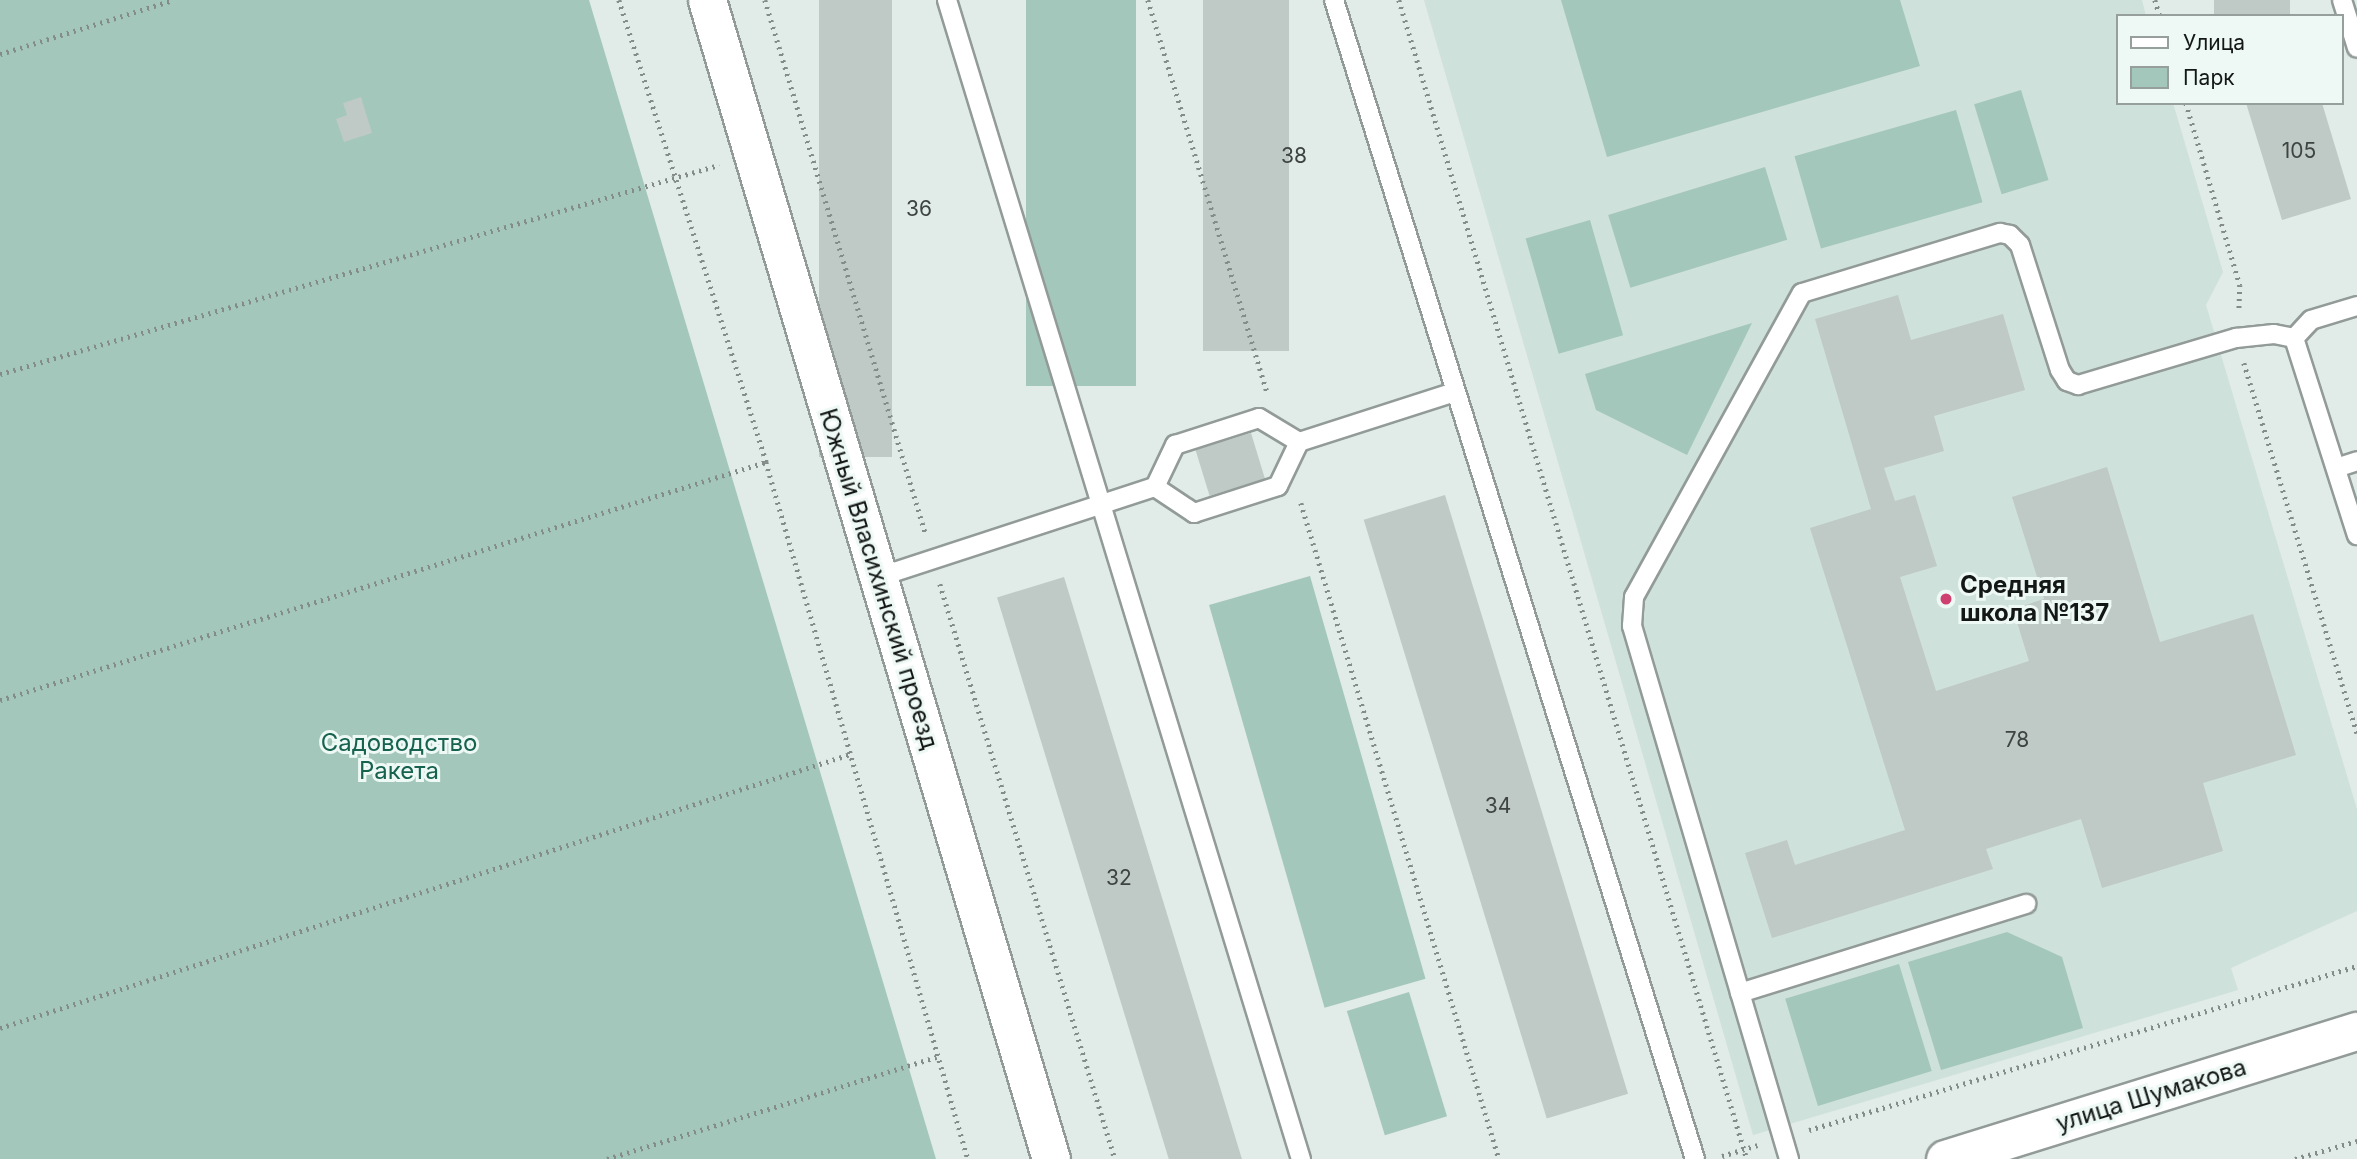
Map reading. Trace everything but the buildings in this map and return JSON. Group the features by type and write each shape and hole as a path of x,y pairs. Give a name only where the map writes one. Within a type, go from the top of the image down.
{"street":[{"name":"Южный Власихинский проезд","path":"707,0 1051,1159"},
{"name":"улица Шумакова","path":"1945,1159 2357,1031"}],"lane":[{"path":"947,0 1301,1159"},
{"path":"1334,0 1695,1159"},
{"path":"2342,0 2357,48"},
{"path":"1789,1159 1632,626 1634,597 1802,293 2000,233 2010,235 2020,245 2067,381 2078,385 2236,338 2274,334 2294,338"},
{"path":"2294,338 2311,320 2357,306"},
{"path":"2294,338 2357,535"},
{"path":"879,577 1155,487 1175,445 1259,418 1298,442 1455,392"},
{"path":"1155,487 1194,513 1278,486 1298,442"},
{"path":"2336,468 2357,461"},
{"path":"1740,993 2026,904"}],"path":[{"path":"0,54 173,0"},
{"path":"619,0 766,462 968,1159"},
{"path":"1148,0 1279,431"},
{"path":"1399,0 1748,1159"},
{"path":"2187,105 2240,285 2236,338 2357,733"},
{"path":"0,374 673,175 754,158"},
{"path":"0,700 766,462"},
{"path":"1289,463 1499,1159"},
{"path":"0,1028 851,754"},
{"path":"1711,1159 2357,966"},
{"path":"607,1159 937,1057"},
{"path":"2295,1159 2357,1141"}],"shaded area":[{"name":"Средняя школа №137","path":"1424,0 2142,0 2146,14 2116,14 2116,105 2174,105 2223,272 2206,305 2357,809 2357,911 2231,968 2238,990 1753,1135"}],"green space":[{"name":"Садоводство Ракета","path":"0,0 589,0 936,1159 0,1159"},
{"path":"1026,0 1136,0 1136,386 1026,386"},
{"path":"1561,0 1900,0 1920,66 1607,157"},
{"path":"2021,90 2048,180 2002,194 1974,104"},
{"path":"1956,110 1982,202 1821,249 1795,156"},
{"path":"1765,167 1787,240 1630,288 1608,215"},
{"path":"1590,220 1623,335 1559,354 1526,238"},
{"path":"1752,323 1687,455 1596,410 1585,374"},
{"path":"1310,576 1425,979 1325,1008 1209,605"},
{"path":"2007,932 2062,957 2083,1028 1941,1070 1908,962"},
{"path":"1899,964 1932,1071 1818,1106 1785,999"},
{"path":"1409,992 1447,1116 1385,1135 1347,1011"}],"place":[{"name":"Средняя школа №137","path":"1946,599"}]}
